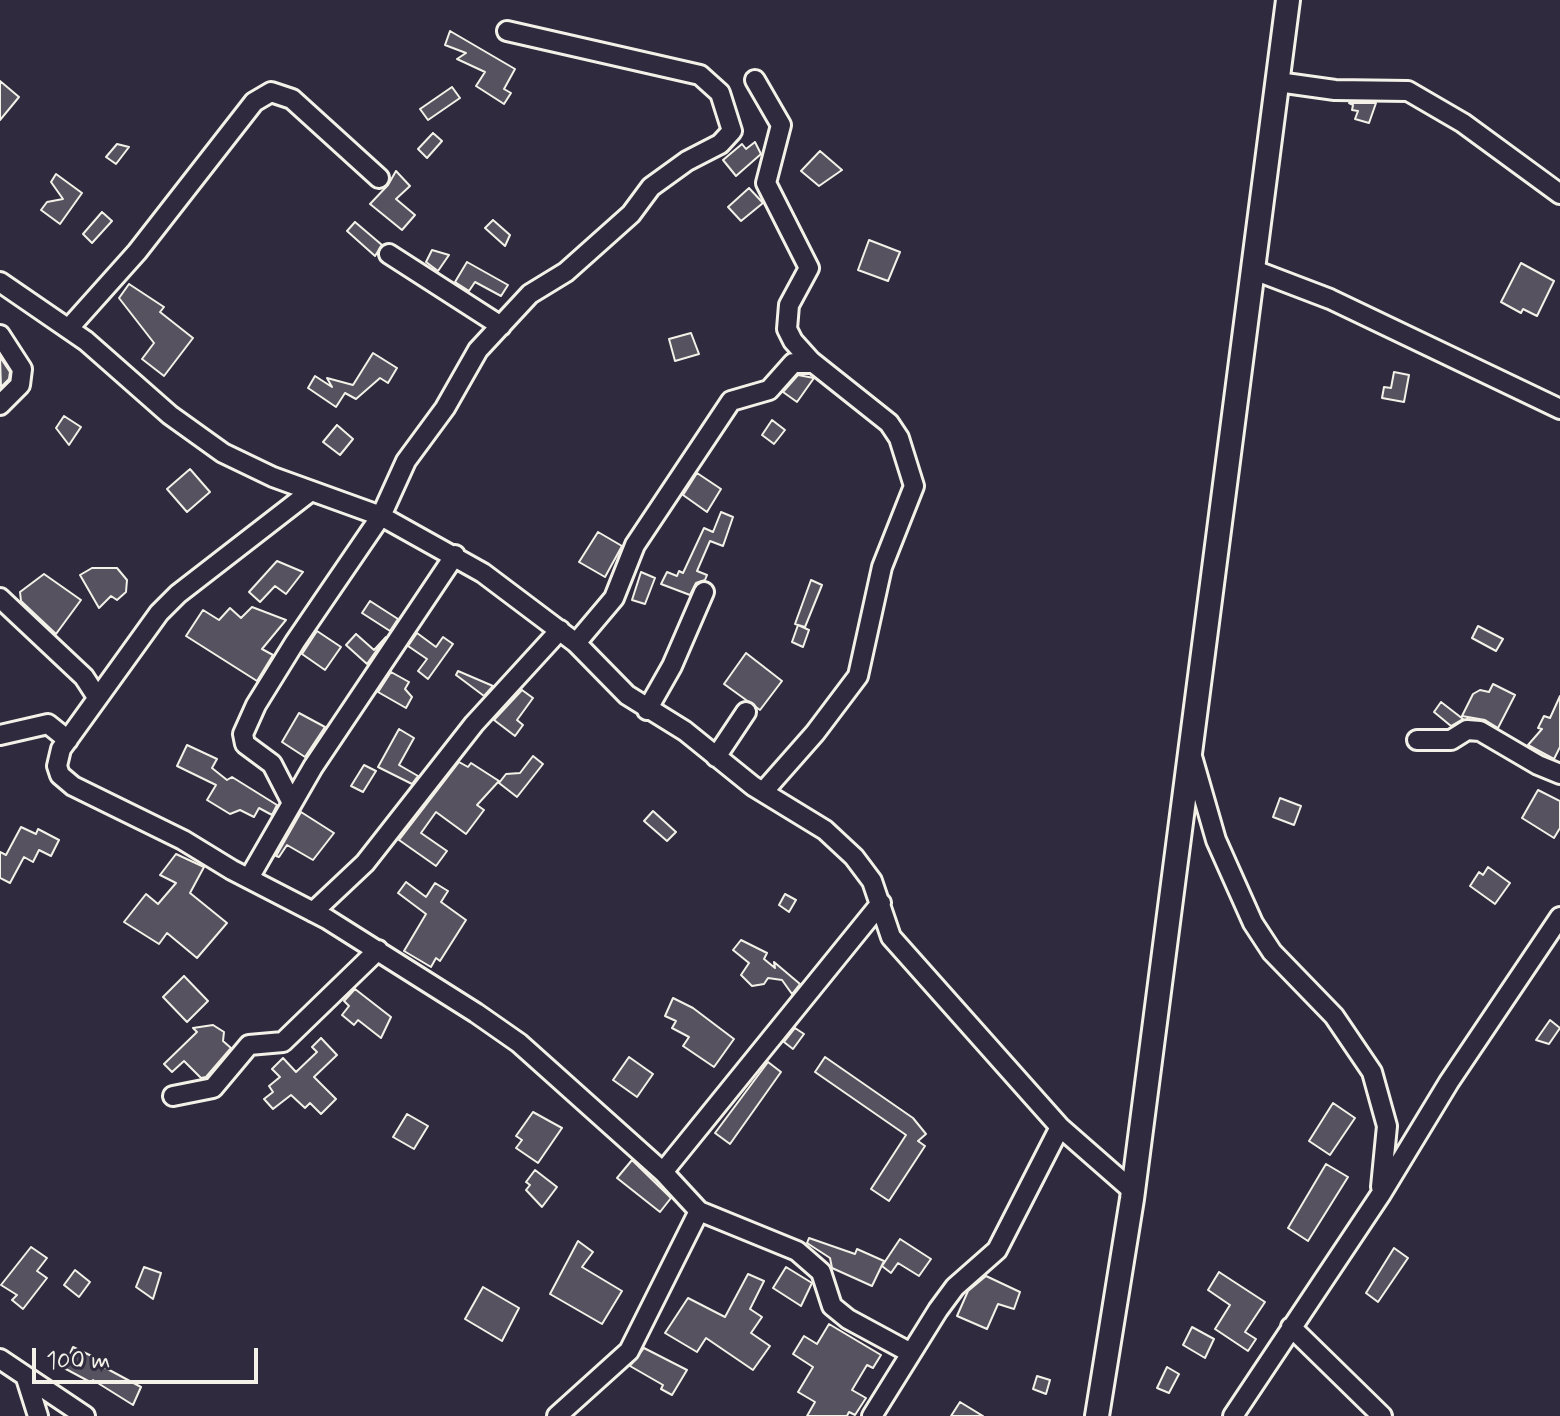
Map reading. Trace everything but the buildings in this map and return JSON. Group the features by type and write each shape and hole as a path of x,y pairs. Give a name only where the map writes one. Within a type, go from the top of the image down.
{"street":[{"path":"1097,1416 1133,1191 1288,0"},
{"path":"292,803 272,764 242,737 256,705 381,516 406,461 445,408 483,342 530,294 566,272 631,214 651,187 687,161 720,144 732,128 720,93 700,75 507,31"},
{"path":"755,80 781,123 767,187 809,268 789,305 787,329 793,341 813,363 889,423 899,438 914,486 882,567 858,676 815,733 763,792"},
{"path":"1278,82 1335,90 1408,91 1463,123 1560,194"},
{"path":"69,328 137,252 254,102 271,92 292,99 379,178"},
{"path":"389,254 501,326"},
{"path":"1254,270 1330,299 1560,409"},
{"path":"1,283 69,328 210,445 244,464 381,516 455,555 560,630 612,683 647,710 685,731 763,792 825,830 854,857 872,881 891,937 1060,1127 1133,1191"},
{"path":"0,335 22,369 20,385 0,405"},
{"path":"576,643 614,598 635,545 731,401 769,390 793,363 813,363"},
{"path":"311,491 178,594 140,638 68,740 57,766 64,780 183,840 313,912 378,950 519,1043 663,1172 699,1211 797,1251 821,1272 832,1306 848,1319 909,1352"},
{"path":"249,878 292,803 390,649 455,555"},
{"path":"647,710 672,666 704,592"},
{"path":"0,598 84,677 97,697"},
{"path":"313,912 365,863 474,724 560,630"},
{"path":"716,757 746,712"},
{"path":"0,735 48,724 68,740"},
{"path":"1417,740 1451,740 1467,730 1480,731 1538,765 1560,774"},
{"path":"1190,751 1216,840 1253,923 1272,952 1334,1016 1372,1072 1387,1126 1381,1194"},
{"path":"663,1172 881,903"},
{"path":"1233,1416 1381,1194 1449,1082 1560,917"},
{"path":"173,1096 213,1088 249,1045 283,1042 378,950"},
{"path":"872,1416 909,1352 955,1287 997,1250 1060,1127"},
{"path":"557,1416 629,1351 699,1211"},
{"path":"1291,1327 1382,1416"},
{"path":"0,1359 85,1416"},
{"path":"26,1378 38,1416"}]}
